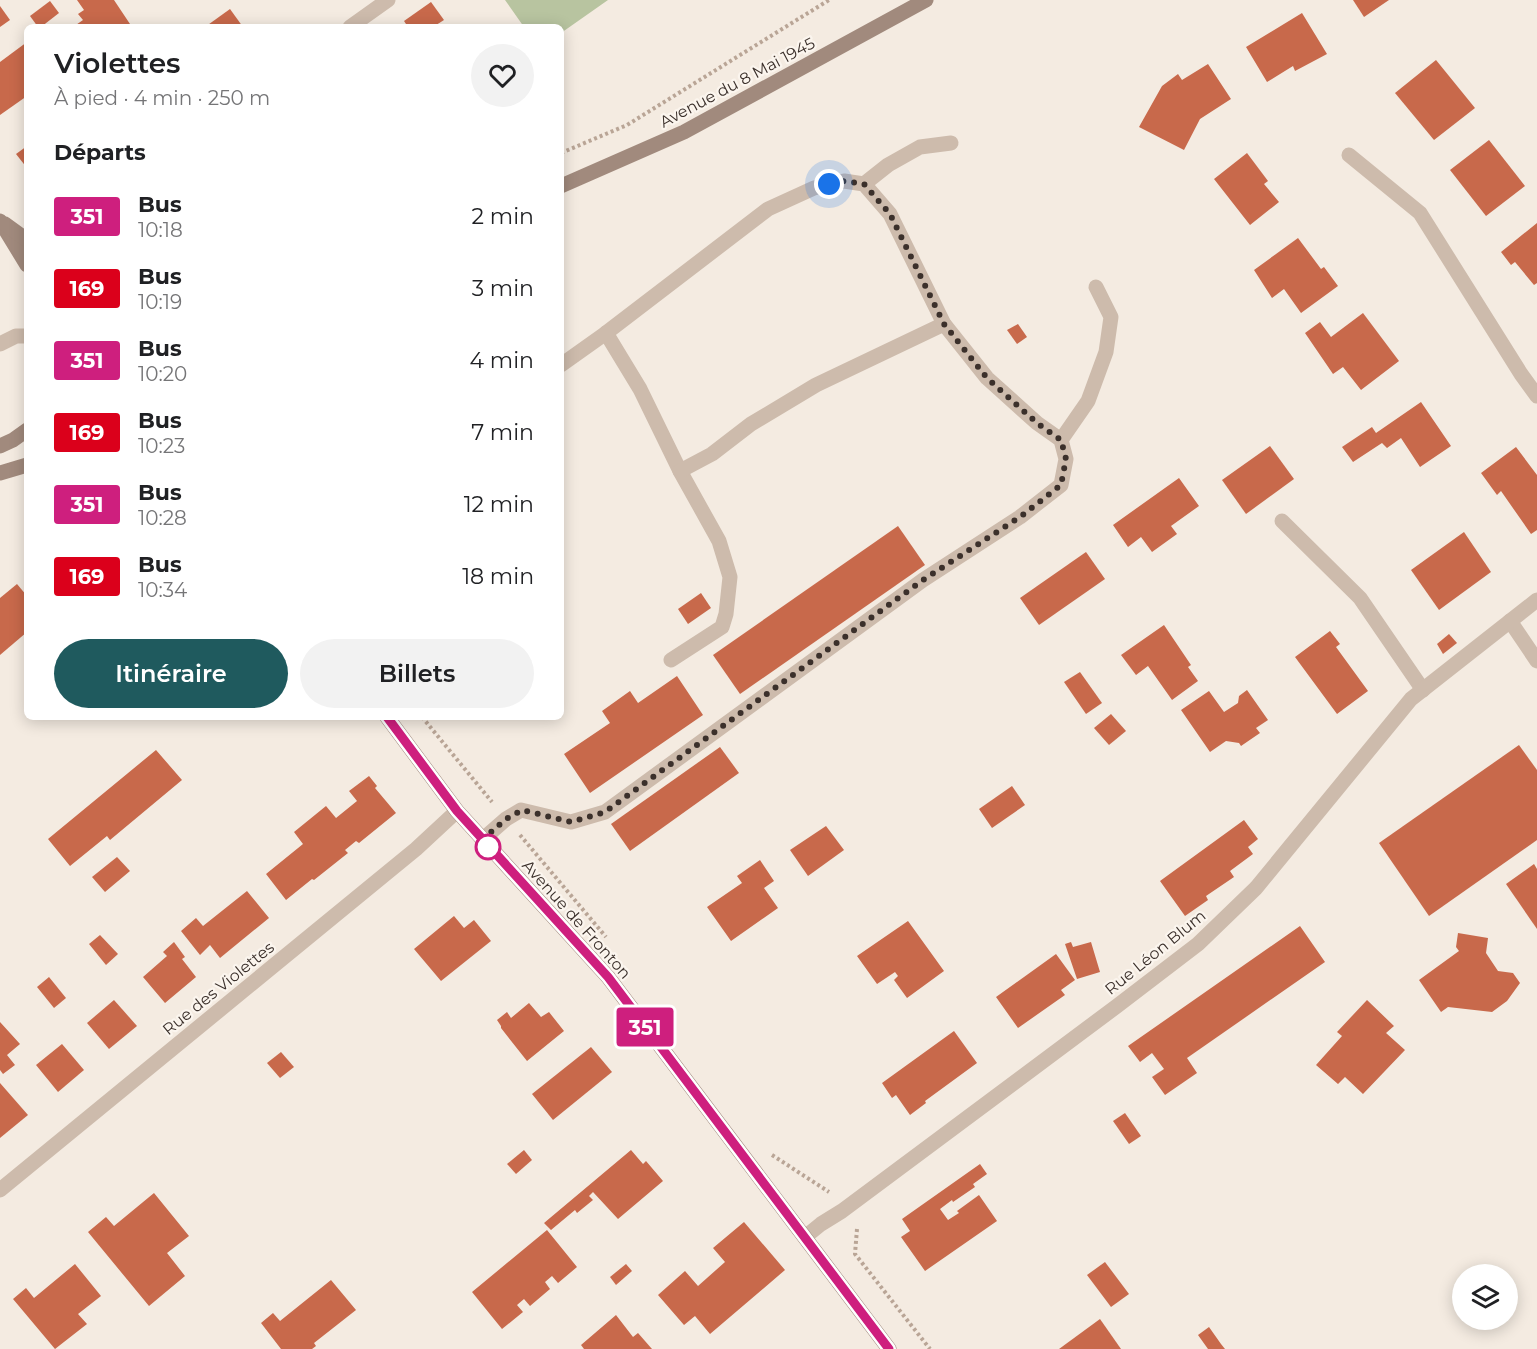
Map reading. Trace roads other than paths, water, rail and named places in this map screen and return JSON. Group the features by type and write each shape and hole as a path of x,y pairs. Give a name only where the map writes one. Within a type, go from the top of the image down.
{"main road":[{"name":"Avenue du 8 Mai 1945","path":"564,185 684,132 926,0"},
{"path":"0,221 24,238"},
{"path":"0,221 24,260"},
{"path":"0,446 24,432"},
{"path":"0,473 24,466"},
{"name":"Avenue de Fronton","path":"389,720 457,811 608,977 890,1349"}],"street":[{"path":"354,24 388,0"},
{"path":"864,184 888,165 920,147 951,142"},
{"path":"1349,155 1420,213 1537,396"},
{"path":"482,840 506,819 522,810 571,822 605,812 923,580 1020,517 1061,485 1066,459 1061,440 1037,423 987,378 944,324 890,214 864,184 844,181 814,188 768,209 564,363"},
{"path":"1061,440 1088,401 1106,352 1111,317 1096,287"},
{"path":"680,471 712,454 751,424 816,385 944,324"},
{"path":"606,333 640,389 680,471 719,541 730,577 726,614 722,627 671,660"},
{"path":"0,344 16,336 24,336"},
{"path":"1282,521 1360,598 1423,690"},
{"name":"Rue Léon Blum","path":"804,1237 843,1211 1198,944 1256,888 1411,699 1537,600"},
{"path":"1510,621 1537,661"},
{"name":"Rue des Violettes","path":"0,1190 416,849 457,811"}]}
